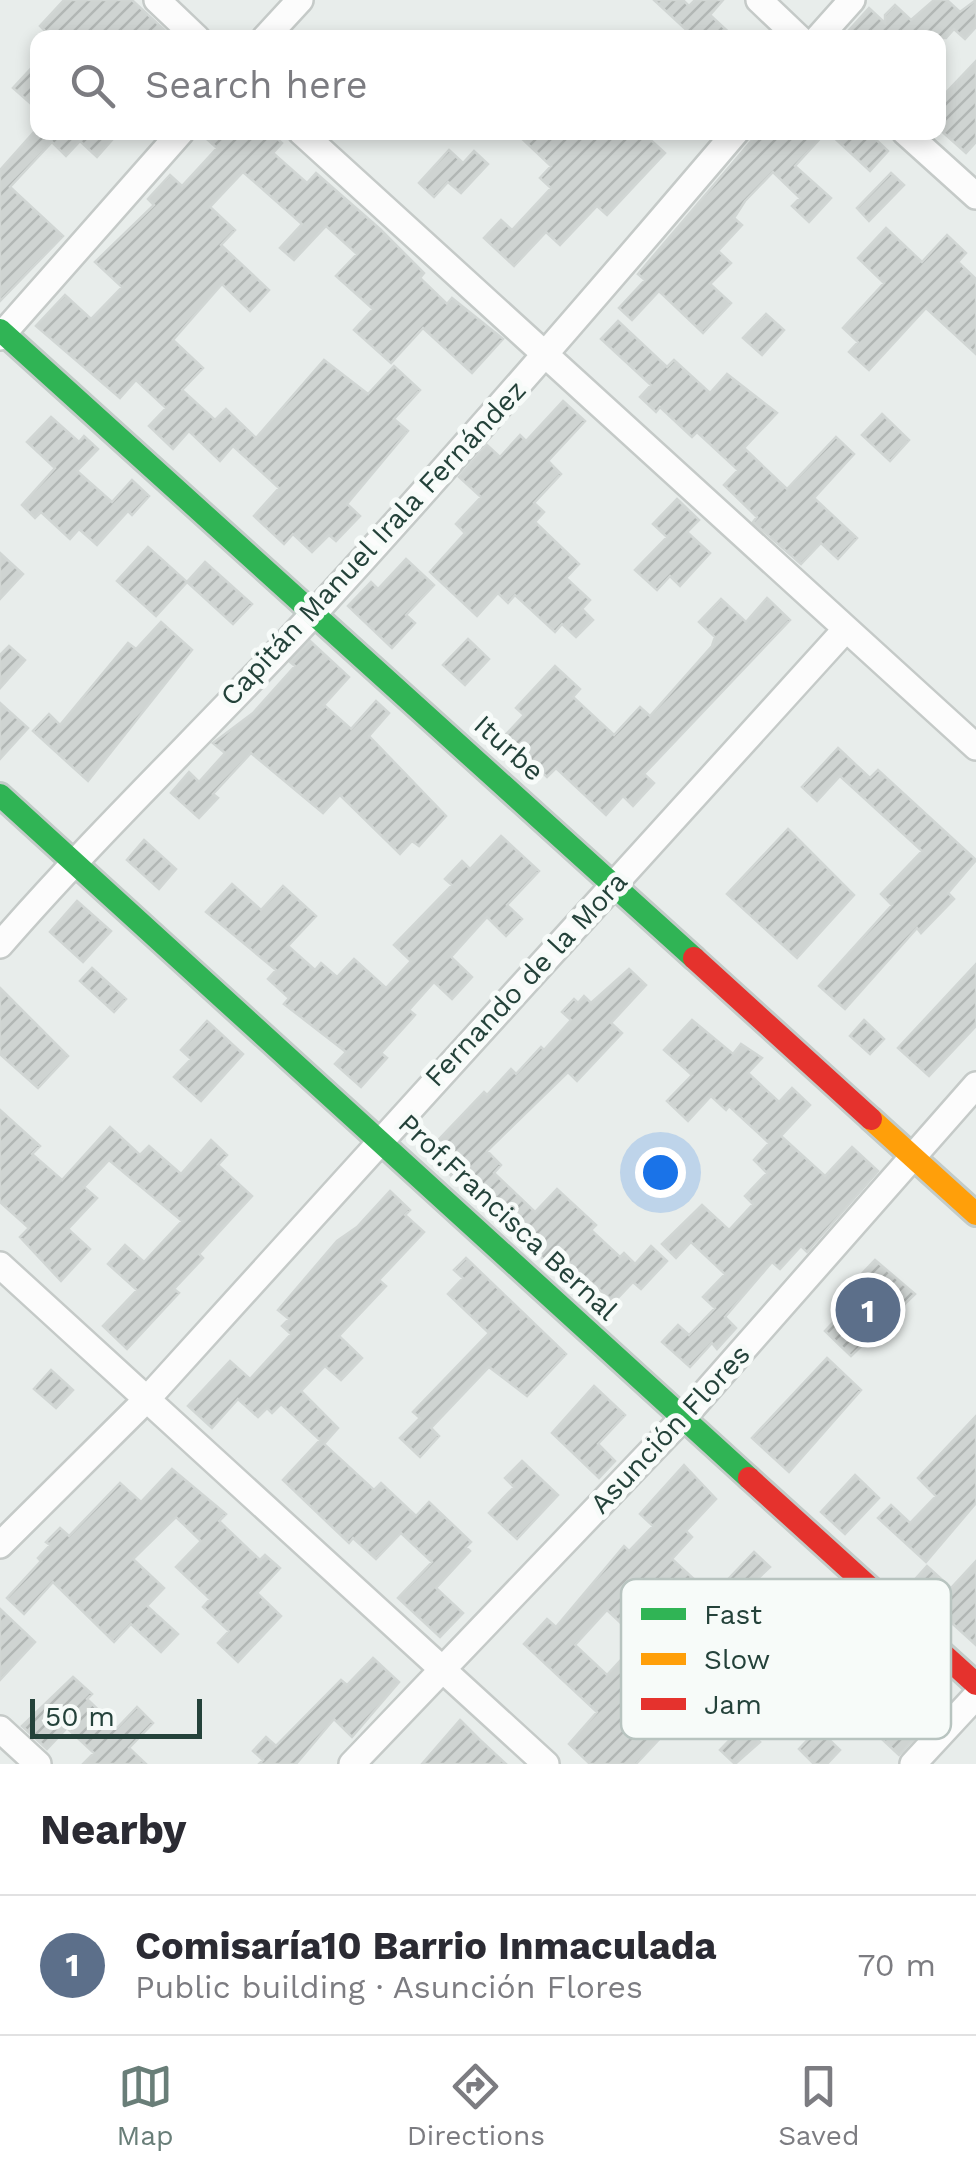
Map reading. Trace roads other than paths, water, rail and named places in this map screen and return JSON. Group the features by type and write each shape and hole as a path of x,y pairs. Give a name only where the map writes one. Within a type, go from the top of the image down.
{"street":[{"path":"156,0 188,30"},
{"path":"273,30 300,0"},
{"path":"758,0 790,30"},
{"path":"825,30 852,0"},
{"path":"1,333 173,140"},
{"path":"310,140 976,747"},
{"name":"Capitán Manuel Irala Fernández","path":"0,944 72,862 315,612 546,354 729,140"},
{"path":"914,140 976,196"},
{"name":"Iturbe","path":"1,333 315,612 976,1214"},
{"name":"Fernando de la Mora","path":"0,1546 148,1398 846,628"},
{"name":"Prof.Francisca Bernal","path":"0,795 860,1579"},
{"name":"Asunción Flores","path":"352,1764 682,1418 976,1085"},
{"path":"0,1265 546,1764"},
{"name":"Prof.Francisca Bernal","path":"951,1661 976,1684"},
{"path":"951,1723 976,1696"},
{"path":"0,1730 38,1764"},
{"path":"913,1764 936,1739"}],"place":[{"name":"Comisaría10 Barrio Inmaculada","path":"868,1310"}]}
